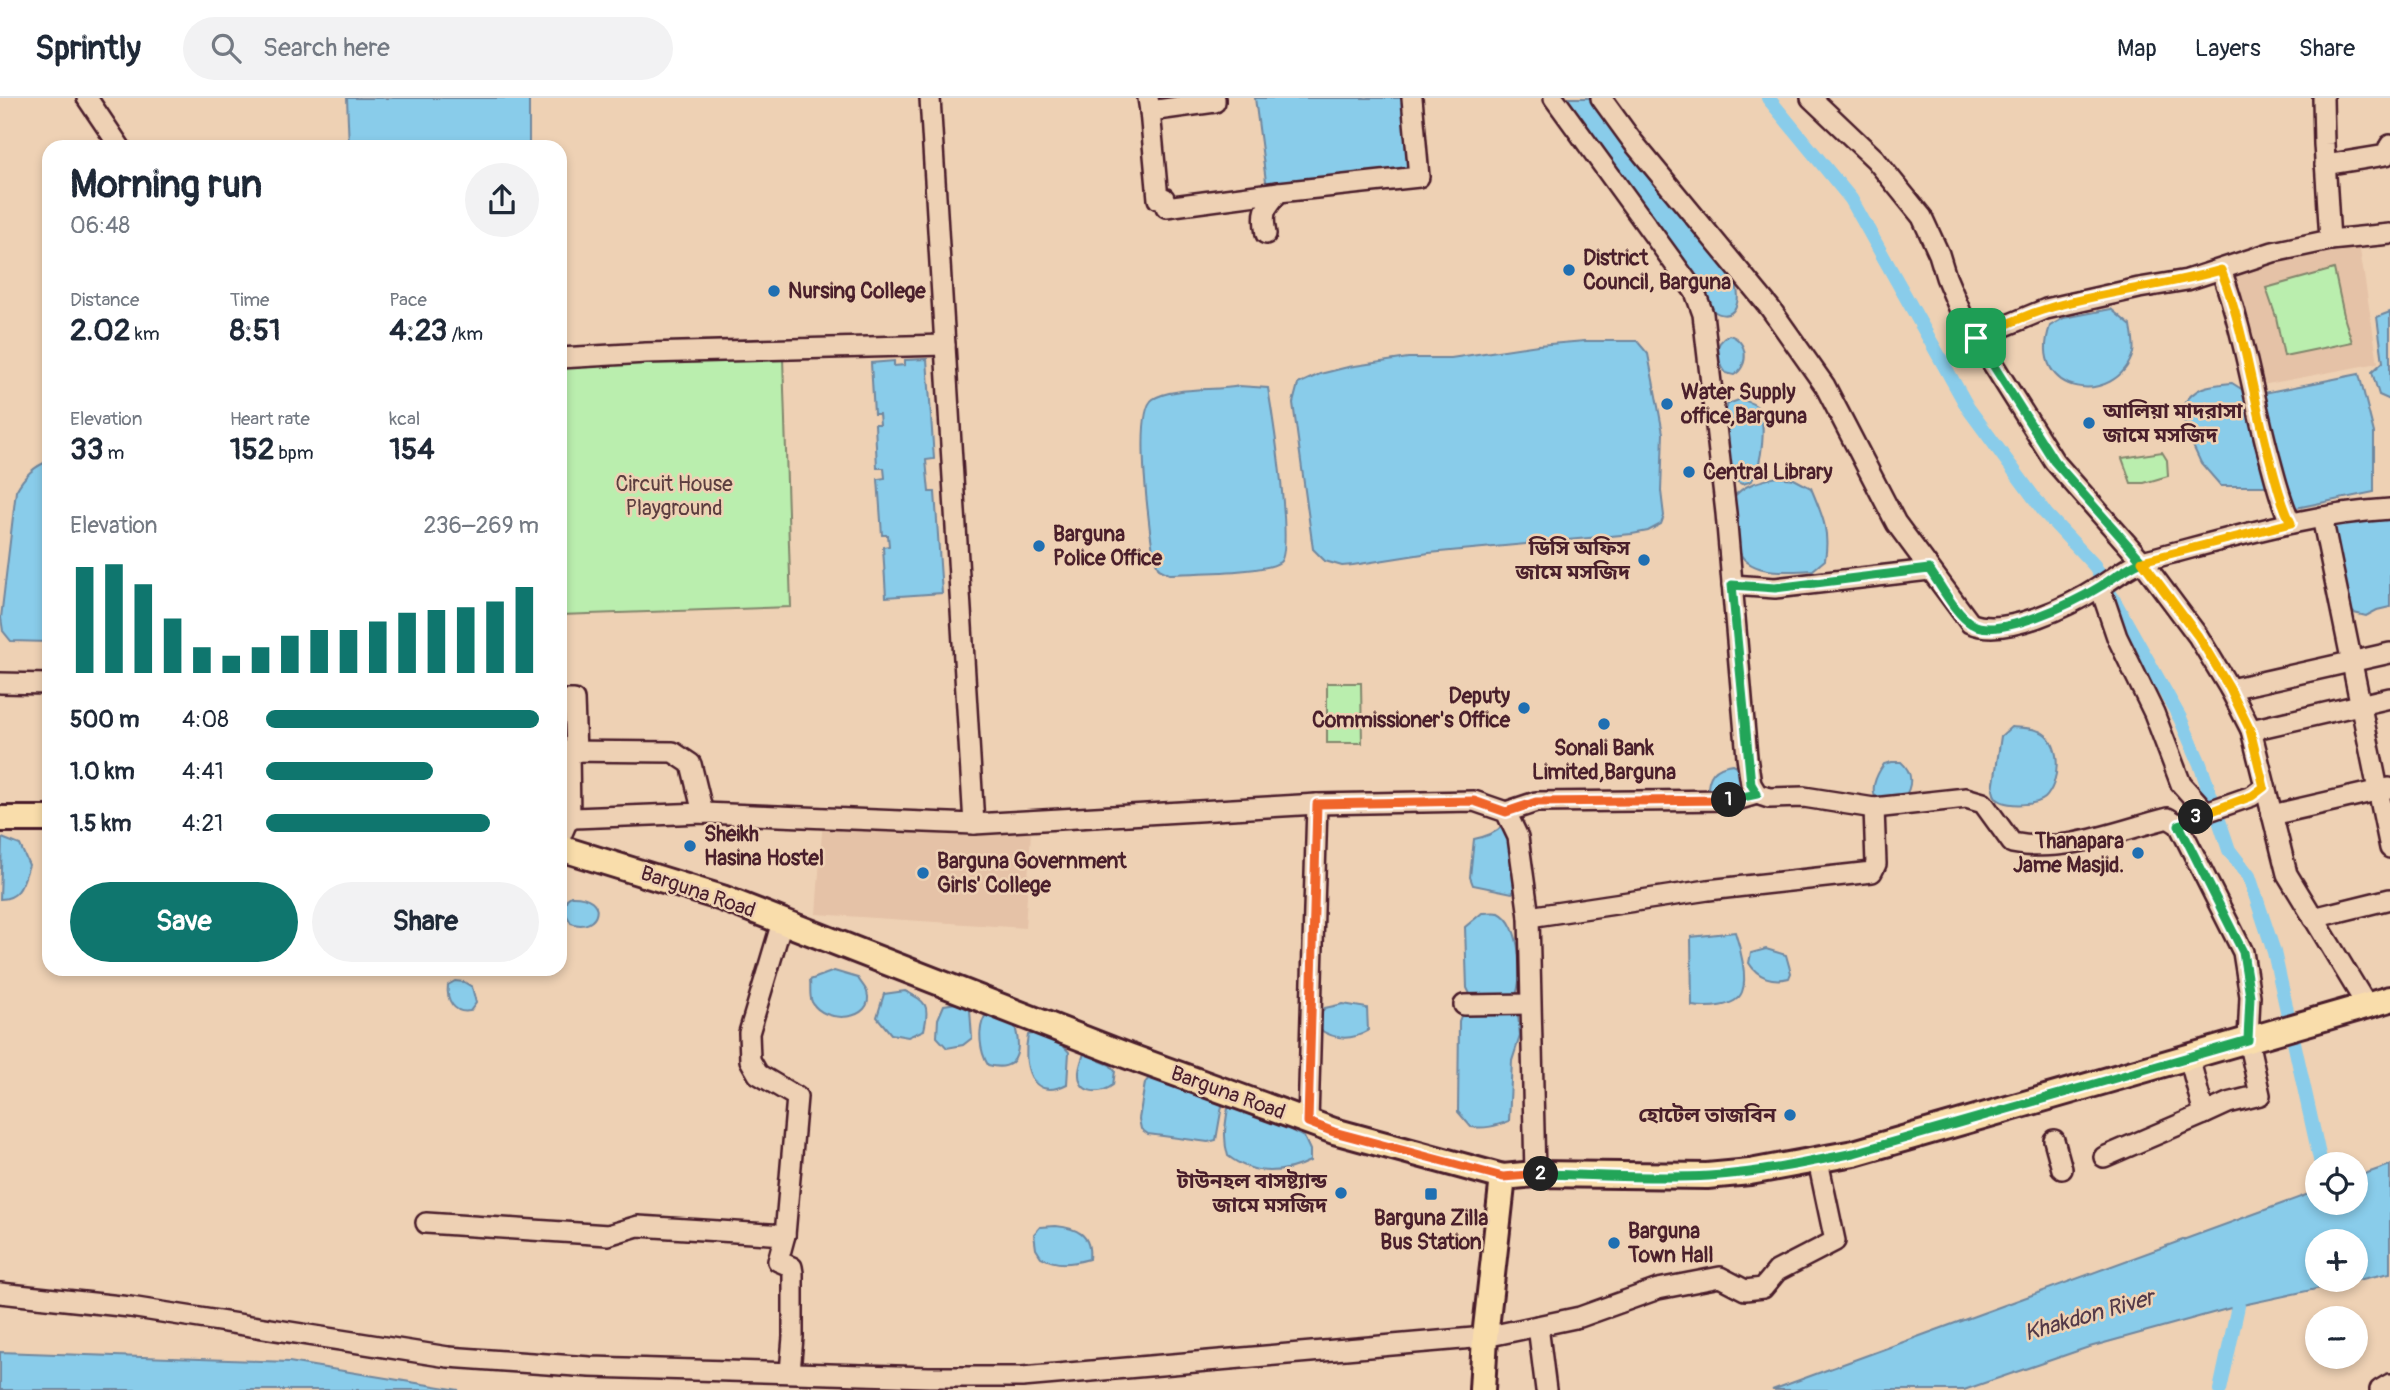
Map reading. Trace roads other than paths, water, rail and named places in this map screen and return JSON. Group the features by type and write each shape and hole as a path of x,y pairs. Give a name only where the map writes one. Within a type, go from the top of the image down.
{"main road":[{"path":"0,819 42,819"},
{"name":"Barguna Road","path":"567,850 722,898 1118,1052 1334,1132 1503,1177 1535,1174 1707,1176 1818,1161 1866,1150 2382,1003"},
{"path":"1482,1390 1485,1337 1503,1177"}],"street":[{"path":"88,98 115,140"},
{"path":"930,98 974,824"},
{"path":"1215,98 1215,102 1149,104 1158,199 1164,198 1166,207 1419,177 1412,98"},
{"path":"1554,98 1695,292 1703,314 1751,784 1757,794"},
{"path":"1601,98 1633,142 1770,309 1825,386 1896,523 1970,623 1981,628 1997,628 2039,617 2100,587 2137,563 2291,523 2352,511 2390,509"},
{"path":"1811,98 1875,159 1922,217 1962,315 2054,461 2198,636 2230,689 2250,730 2258,791 2272,815 2287,874 2313,918 2382,1003"},
{"path":"2323,98 2330,240"},
{"path":"2325,165 2386,155 2390,145"},
{"path":"1266,234 1265,208 1279,192"},
{"path":"1976,338 2046,309 2187,280 2273,252 2330,240 2390,234"},
{"path":"2221,270 2244,340 2255,405 2282,506 2291,523"},
{"path":"567,358 945,345"},
{"path":"2322,517 2351,663 2384,789 2390,848"},
{"path":"1732,585 1775,588 1929,569"},
{"path":"2100,587 2117,638 2154,713 2181,784 2206,812"},
{"path":"2230,689 2390,653"},
{"path":"0,683 42,684"},
{"path":"2250,730 2390,698"},
{"path":"567,700 574,700 568,752 570,819 567,825"},
{"path":"568,752 673,752 691,764 703,813"},
{"path":"2272,815 2384,789"},
{"path":"2179,825 2258,791"},
{"path":"570,819 703,813 974,824 1317,804 1474,801 1506,812 1536,802 1737,800 1757,794 1769,798 1804,797 1874,808 1966,798 1983,803 2012,843 2029,847 2052,847 2078,843 2168,818 2179,825 2243,952 2258,1037 2260,1096 2228,1103 2104,1157"},
{"path":"1308,1122 1317,804"},
{"path":"1529,916 1708,890 1872,872 1876,864 1874,808"},
{"path":"1506,812 1518,837 1529,916 1535,1174"},
{"path":"2313,918 2390,899"},
{"path":"782,922 749,1033 750,1060 758,1074 797,1097 785,1234 778,1261 792,1267 793,1273 790,1372"},
{"path":"1464,1005 1530,1004"},
{"path":"2189,1056 2204,1114"},
{"path":"2054,1140 2062,1169"},
{"path":"0,1293 130,1307 448,1357 590,1367 929,1377 1022,1377 1485,1337 1580,1317 1658,1289 1720,1277 1745,1290 1763,1288 1777,1271 1835,1241 1818,1161"},
{"path":"426,1223 608,1235 638,1226 785,1234"},
{"path":"1538,1326 1546,1390"},
{"path":"2380,1390 2390,1384"}],"water":[{"path":"347,98 529,98 529,140 349,140"},
{"path":"1255,98 1406,98 1413,172 1267,189"},
{"path":"1565,98 1593,98 1735,281 1738,296 1735,309 1731,313 1726,315 1712,310"},
{"path":"2111,309 2131,326 2134,350 2124,370 2110,382 2093,387 2076,386 2061,380 2051,368 2046,350 2050,326 2064,318"},
{"path":"2390,312 2390,400 2379,395 2372,372 2383,362 2377,317"},
{"path":"1729,335 1740,342 1745,354 1743,366 1734,375 1726,373 1717,352 1720,343"},
{"path":"1585,341 1637,341 1648,354 1663,433 1661,491 1664,516 1661,524 1648,531 1632,534 1429,553 1342,566 1325,561 1313,549 1293,403 1298,384 1320,374 1348,367 1408,358 1451,358"},
{"path":"927,359 934,459 926,460 929,492 935,492 942,593 886,597 883,547 889,546 888,535 882,535 878,479 885,478 884,468 877,468 875,424 880,424 879,414 874,414 871,363 894,361 894,366 905,365 905,360"},
{"path":"2359,374 2374,433 2374,492 2291,509 2259,394"},
{"path":"2232,383 2246,392 2268,474 2266,486 2221,486 2201,463 2187,433 2181,408 2191,395 2202,388"},
{"path":"1239,386 1268,388 1283,508 1284,552 1280,562 1272,566 1209,573 1169,574 1159,569 1152,545 1143,448 1147,409 1153,399 1161,395"},
{"path":"1741,399 1755,405 1760,411 1763,430 1756,474 1751,481 1742,484 1735,480 1730,472 1723,435 1728,404"},
{"path":"42,464 42,642 11,641 3,631 1,618 16,491 30,472"},
{"path":"1777,477 1794,479 1811,488 1819,506 1826,531 1825,560 1813,570 1781,571 1759,568 1750,564 1738,548 1734,497 1748,486"},
{"path":"2390,513 2390,607 2366,616 2354,613 2348,608 2332,527 2334,519"},
{"path":"2011,727 2040,731 2053,746 2057,764 2054,783 2041,800 2012,804 2000,801 1995,796 1993,790 2001,736"},
{"path":"1901,762 1905,766 1910,775 1908,790 1903,800 1876,799 1874,786 1877,777 1884,764"},
{"path":"1733,764 1741,768 1744,798 1708,794 1713,773 1721,767"},
{"path":"1502,826 1509,831 1516,889 1512,893 1473,885 1470,877 1474,839 1490,834"},
{"path":"2,838 20,845 29,865 17,893 0,899"},
{"path":"571,896 584,897 592,901 596,907 594,919 581,925 571,923 567,916 567,899"},
{"path":"1482,913 1499,913 1512,928 1520,965 1515,997 1472,998 1467,988 1465,927"},
{"path":"1735,932 1744,970 1742,992 1727,1004 1712,1007 1692,1006 1691,937"},
{"path":"1766,949 1786,955 1791,973 1789,978 1766,978 1749,963 1751,953"},
{"path":"834,971 858,978 866,990 868,1002 857,1014 837,1017 818,1009 812,1002 810,980"},
{"path":"455,981 472,987 476,1003 470,1011 455,1008 450,1001 448,985"},
{"path":"905,991 925,1005 927,1015 924,1030 908,1037 891,1034 877,1017 884,994"},
{"path":"963,1002 970,1010 972,1038 963,1045 947,1048 937,1037 938,1019 944,1005"},
{"path":"1343,1004 1367,1008 1368,1031 1344,1038 1319,1029 1317,1017 1325,1008"},
{"path":"1463,1011 1512,1012 1518,1015 1520,1036 1512,1061 1509,1121 1490,1127 1471,1127 1458,1112 1459,1021"},
{"path":"1000,1013 1013,1020 1018,1047 1013,1061 999,1067 988,1065 985,1060 980,1034 985,1016"},
{"path":"1040,1032 1056,1038 1069,1052 1067,1084 1044,1088 1031,1077 1026,1057 1028,1035"},
{"path":"1086,1047 1097,1053 1100,1061 1110,1065 1115,1071 1113,1085 1092,1091 1080,1082 1080,1065"},
{"path":"1160,1076 1221,1099 1216,1140 1208,1142 1148,1134 1141,1129 1139,1119 1145,1083 1149,1078"},
{"path":"1242,1105 1304,1137 1310,1150 1310,1161 1289,1169 1268,1171 1248,1167 1228,1156 1225,1132 1228,1108"},
{"name":"Khakdon River","path":"2390,1165 2390,1273 2368,1278 2368,1229 2305,1229 2305,1291 2238,1306 2086,1348 1964,1390 1772,1390 2305,1195 2305,1215 2368,1215 2368,1173"},
{"path":"1040,1227 1070,1228 1085,1238 1089,1259 1064,1263 1041,1257 1036,1249 1034,1234"},
{"path":"0,1352 289,1362 459,1390 0,1390"}],"waterway":[{"path":"1768,98 1851,199 1968,408 2046,514 2094,565 2180,718 2200,764 2229,850 2249,876 2274,952 2318,1152"},
{"path":"2220,1390 2238,1306"}],"place":[{"name":"District Council, Barguna","path":"1569,270"},
{"name":"Nursing College","path":"774,291"},
{"name":"Water Supply office,Barguna","path":"1667,404"},
{"name":"আলিয়া মাদরাসা জামে মসজিদ","path":"2089,423"},
{"name":"Central Library","path":"1689,472"},
{"name":"Barguna Police Office","path":"1039,546"},
{"name":"ডিসি অফিস জামে মসজিদ","path":"1644,560"},
{"name":"Deputy Commissioner's Office","path":"1524,708"},
{"name":"Sonali Bank Limited,Barguna","path":"1604,724"},
{"name":"Sheikh Hasina Hostel","path":"690,846"},
{"name":"Thanapara Jame Masjid.","path":"2138,853"},
{"name":"Barguna Government Girls' College","path":"923,873"},
{"name":"হোটেল তাজবিন","path":"1790,1115"},
{"name":"টাউনহল বাসষ্ট্যান্ড জামে মসজিদ","path":"1341,1193"},
{"name":"Barguna Zilla Bus Station","path":"1431,1194"},
{"name":"Barguna Town Hall","path":"1614,1243"}],"park label":[{"name":"Circuit House Playground","path":"674,496"}]}
